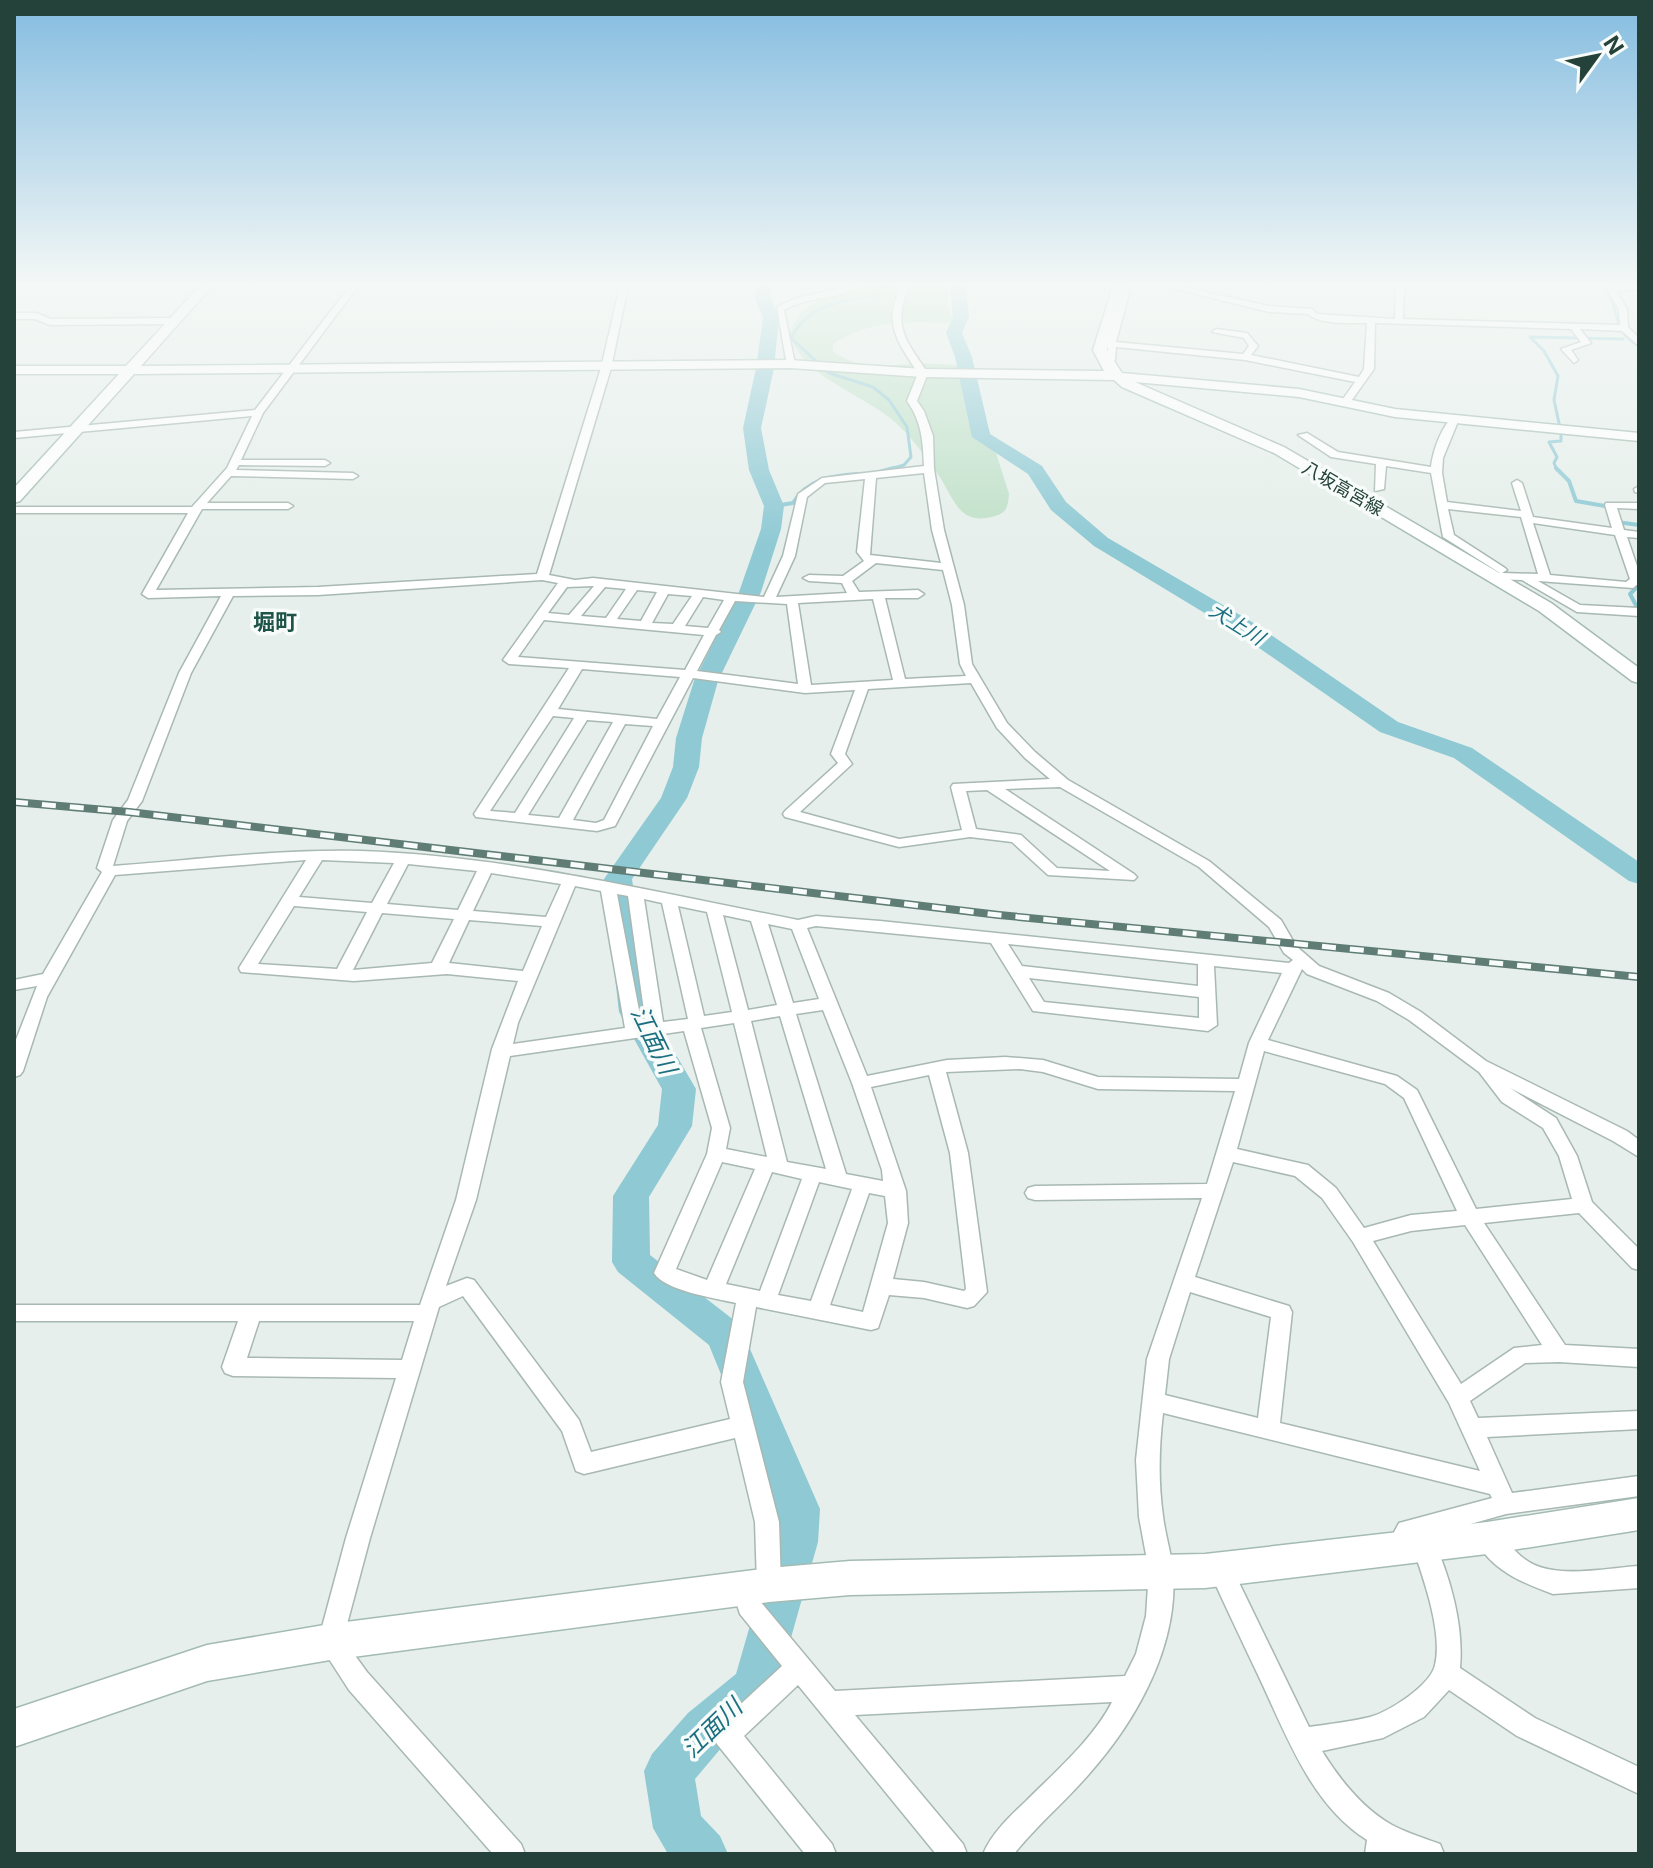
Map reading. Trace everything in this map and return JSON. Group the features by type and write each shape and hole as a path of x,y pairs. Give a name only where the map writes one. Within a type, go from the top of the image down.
{"main road":[{"path":"14,498 128,373"},
{"name":"八坂高宮線","path":"1111,373 1137,391 1222,423 1279,450 1498,573 1639,677"},
{"path":"1127,373 1299,393 1395,413 1639,437"},
{"path":"14,1728 207,1663 330,1642 757,1587 863,1578 1221,1570 1487,1538 1639,1514"}],"street":[{"path":"287,373 258,413 232,468 198,508 148,594 318,591 542,577 568,579 572,583"},
{"path":"542,577 604,373"},
{"path":"928,373 912,401 928,436 929,469 938,530 949,567 966,664 973,679 1002,725 1030,755 1063,783 1204,864 1275,924 1297,965"},
{"path":"1326,373 1360,380"},
{"path":"1346,402 1366,373"},
{"path":"14,435 258,413"},
{"path":"1454,419 1451,432 1443,440 1434,470 1449,537 1498,573 1629,586 1636,580 1610,505 1639,506"},
{"path":"1303,435 1335,455 1434,470"},
{"path":"1379,489 1381,462"},
{"path":"232,468 325,463"},
{"path":"232,468 292,477 353,476"},
{"path":"768,601 789,556 802,496 822,481 929,469"},
{"path":"871,475 863,552 872,560 949,567"},
{"path":"1517,483 1545,578"},
{"path":"1442,505 1639,535"},
{"path":"14,510 288,506"},
{"path":"809,578 846,580 872,560"},
{"path":"1522,576 1577,608 1639,612"},
{"path":"846,580 855,596"},
{"path":"918,594 768,601 602,583 563,584 509,660 718,676 805,689 973,679"},
{"path":"572,619 602,583"},
{"path":"609,622 633,587"},
{"path":"645,625 664,590"},
{"path":"229,592 185,673 135,801 120,820 105,868 110,871 316,857 403,859 486,868 798,925 816,921 1206,960 1297,965 1383,997 1415,1016 1480,1065 1620,1136 1639,1150"},
{"path":"677,628 699,594"},
{"path":"878,595 900,683"},
{"path":"578,665 481,814 597,827 610,823 661,723 696,675 715,632 736,599"},
{"path":"792,600 805,689"},
{"path":"542,616 715,632"},
{"path":"863,686 838,754 845,764 790,814 899,843 970,833 1016,838 1053,872 1129,877 990,786"},
{"path":"549,712 661,723"},
{"path":"519,818 583,715"},
{"path":"564,823 621,719"},
{"path":"970,833 958,787 1063,783"},
{"path":"316,857 247,968 362,976 398,969 438,968 529,977"},
{"path":"342,975 403,859"},
{"path":"438,968 486,868"},
{"path":"14,1071 48,979 110,871"},
{"path":"511,1854 358,1681 330,1642 409,1369 466,1200 501,1049 569,882"},
{"path":"608,889 634,1031"},
{"path":"635,894 655,1028"},
{"path":"289,901 551,922"},
{"path":"669,901 694,1024 721,1128 716,1154 664,1273 713,1290 871,1322 898,1223 896,1191 861,1083 798,925"},
{"path":"713,1290 773,1165 714,909"},
{"path":"758,917 838,1179"},
{"path":"997,939 1039,1007 1208,1025 1206,960"},
{"path":"997,1854 1080,1765 1118,1717 1148,1657 1158,1616 1161,1571 1151,1517 1147,1460 1158,1359 1226,1154 1258,1043 1297,965"},
{"path":"1017,971 1207,992"},
{"path":"14,985 48,979"},
{"path":"501,1049 517,1050 831,1003"},
{"path":"1258,1043 1391,1080 1411,1094 1470,1217 1559,1353"},
{"path":"861,1083 958,1064 1042,1066 1076,1080 1098,1083 1246,1085"},
{"path":"1480,1065 1508,1097 1550,1123 1568,1156 1583,1205 1639,1262"},
{"path":"881,1286 924,1290 967,1300 977,1292 959,1153 936,1068"},
{"path":"716,1154 896,1191"},
{"path":"1226,1154 1301,1170 1329,1193 1360,1237 1458,1398 1502,1495"},
{"path":"813,1174 756,1299 732,1382 767,1522 757,1587 749,1606 953,1854"},
{"path":"818,1311 863,1184"},
{"path":"1035,1193 1214,1191"},
{"path":"1360,1237 1411,1223 1583,1205"},
{"path":"1184,1282 1282,1312 1268,1429"},
{"path":"14,1313 251,1313 428,1308 467,1286 571,1427 584,1464 743,1426"},
{"path":"251,1313 233,1367 409,1369"},
{"path":"1458,1398 1521,1354 1639,1358"},
{"path":"1152,1401 1268,1429 1502,1495"},
{"path":"1472,1428 1639,1420"},
{"path":"1302,1741 1374,1729 1415,1708 1447,1674 1450,1643 1434,1574 1411,1547 1407,1531 1502,1495 1639,1486"},
{"path":"1487,1538 1518,1569 1553,1583 1639,1577"},
{"path":"1221,1570 1302,1741 1323,1777 1380,1844 1430,1854"},
{"path":"800,1666 726,1735 822,1854"},
{"path":"1447,1674 1526,1727 1639,1781"},
{"path":"832,1704 1132,1688"}],"green space":[{"path":"821,373 971,373 1009,494 1004,511 980,518 961,511 924,455 898,425"}],"waterway":[{"name":"江面川","path":"702,1854 678,1828 669,1771 705,1730 755,1688 796,1542 798,1509 725,1335 631,1262 631,1196 675,1126 679,1089 635,1012 618,879 674,798 686,767 689,738 706,681 750,592 771,529 774,506 759,470 752,428 764,373"},
{"path":"830,373 873,387 889,400 907,427 911,457 904,465 892,469"},
{"name":"犬上川","path":"967,373 981,437 1035,470 1058,506 1101,542 1244,627 1389,727 1463,753 1639,875"},
{"path":"1556,373 1554,400 1560,428"},
{"path":"1556,468 1554,463 1557,457 1549,442 1561,441 1561,432"},
{"path":"1556,468 1569,481 1576,501 1605,506"},
{"path":"879,472 892,469"},
{"path":"887,470 892,469"},
{"path":"774,506 793,503 806,489 821,480 857,474"},
{"path":"1617,522 1639,525"},
{"path":"1639,585 1630,594 1639,611"}],"railway":[{"path":"14,802 129,812 999,915 1639,977"}],"district":[{"name":"堀町","path":"275,622"}]}
